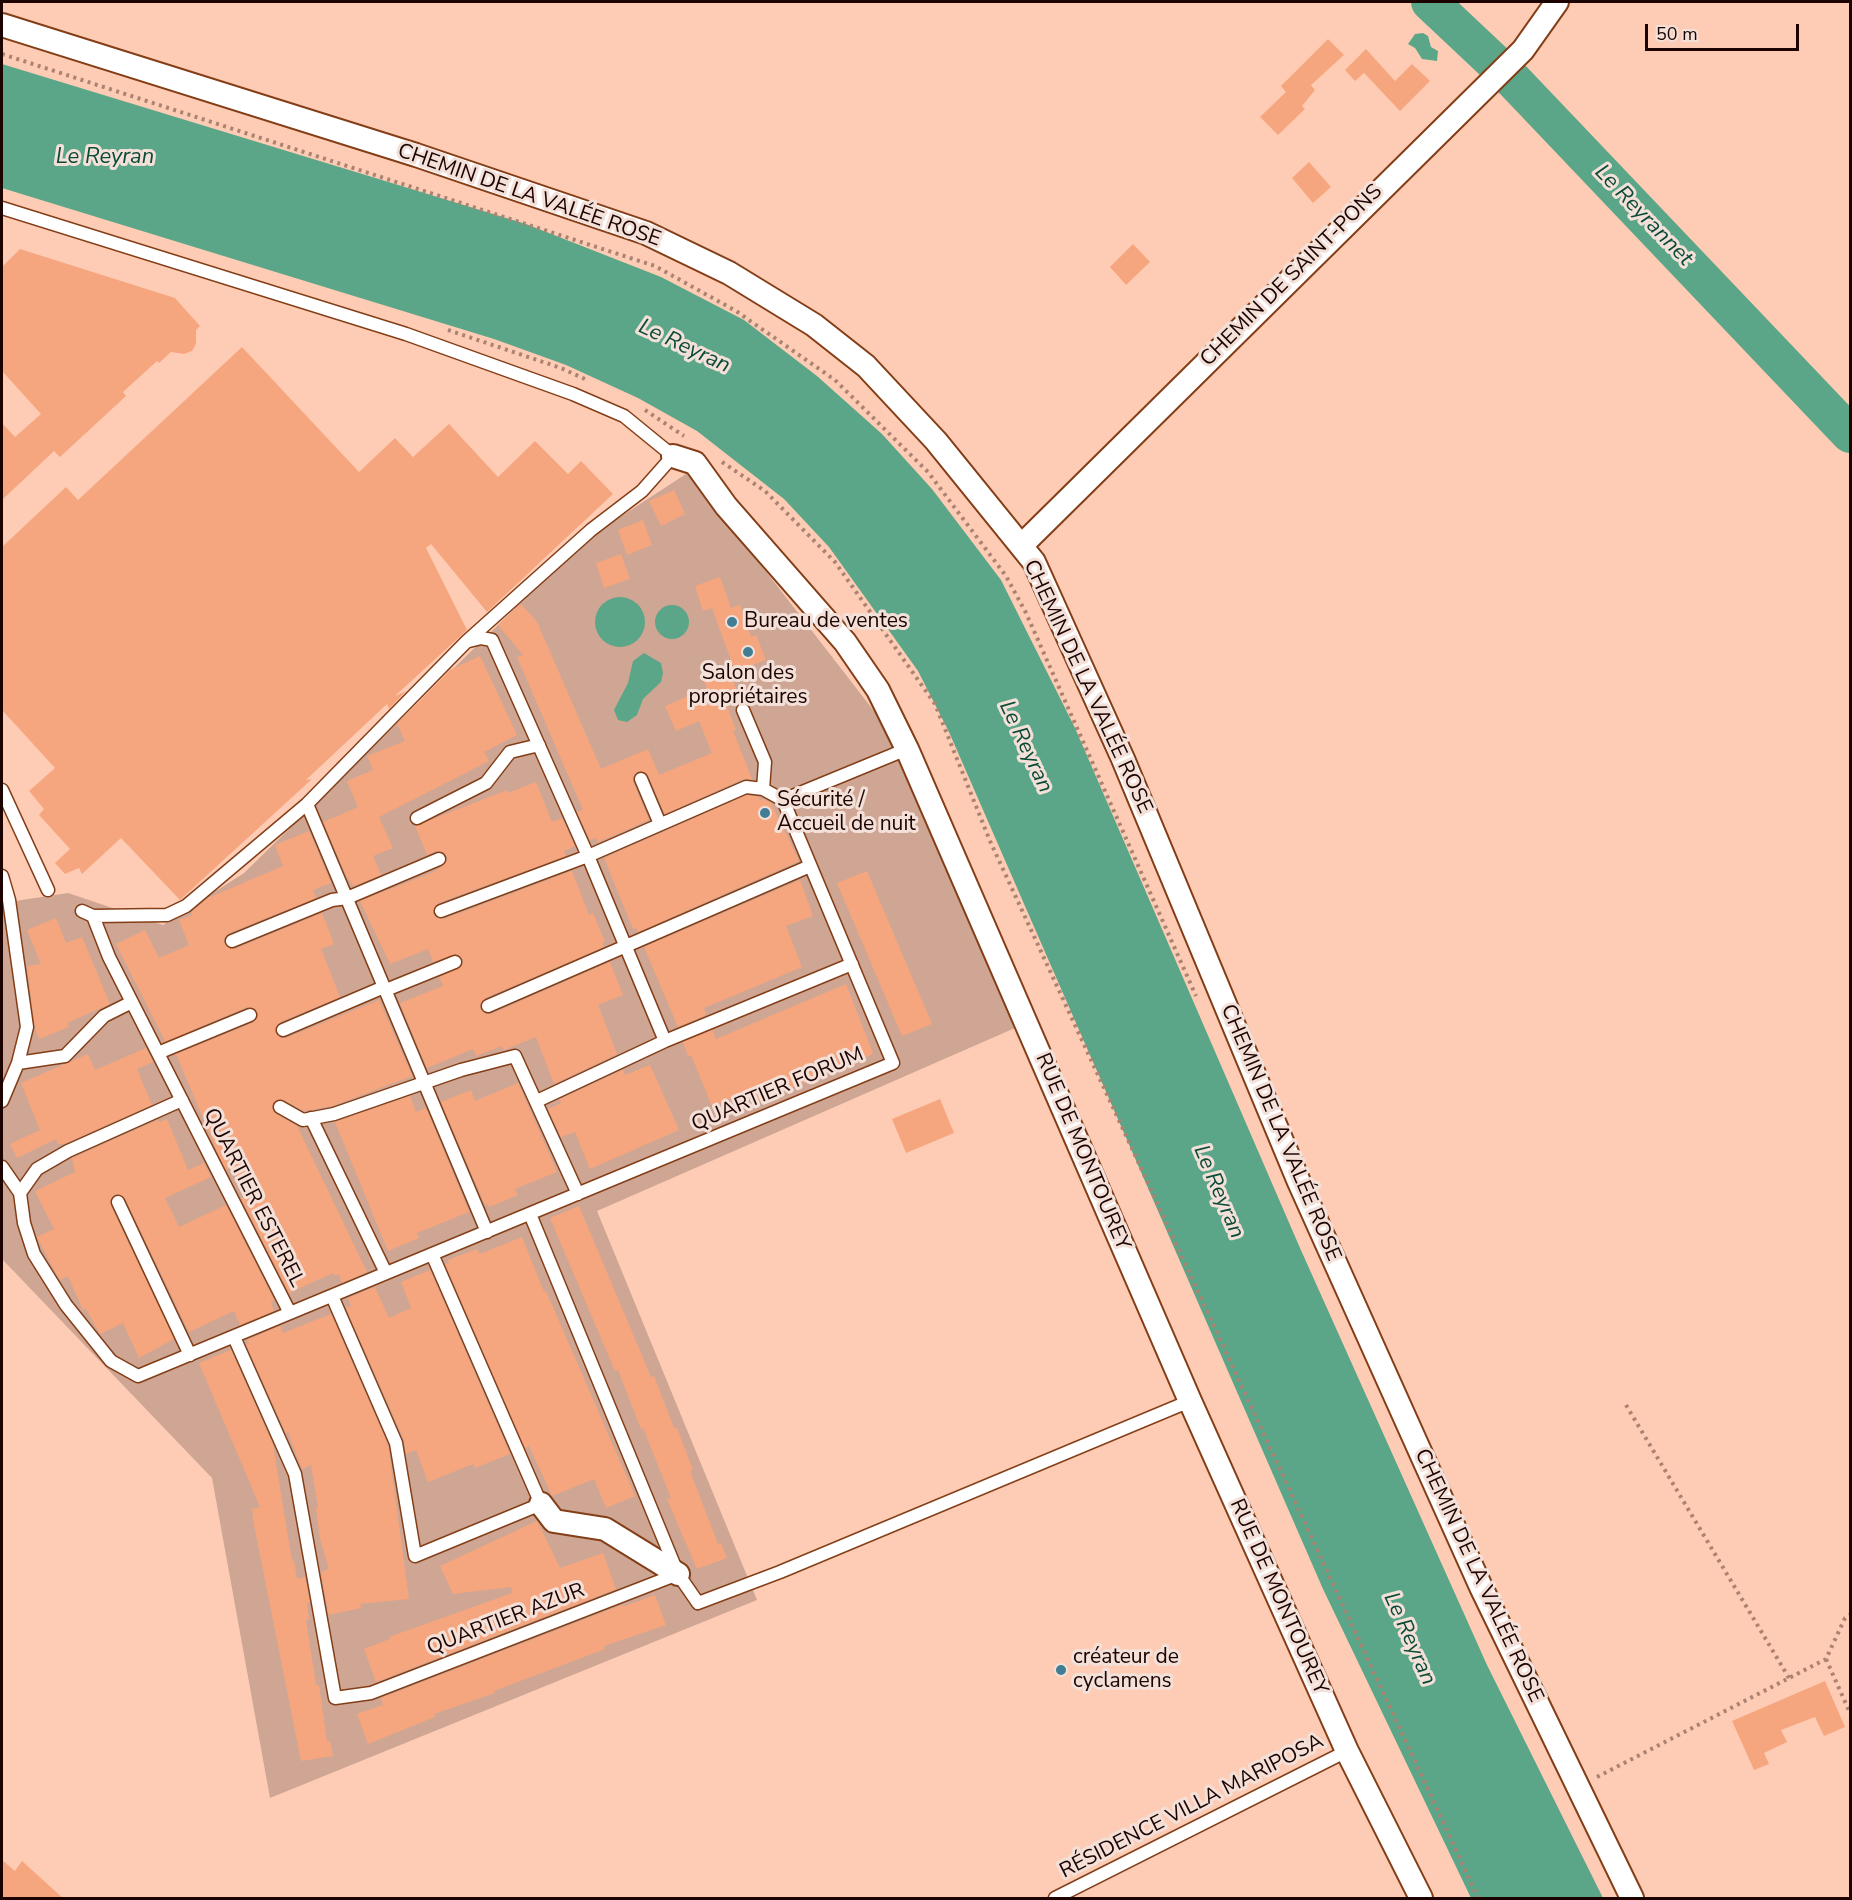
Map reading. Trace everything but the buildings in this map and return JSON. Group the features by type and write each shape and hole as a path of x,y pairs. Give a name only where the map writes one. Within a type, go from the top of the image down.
{"street":[{"name":"CHEMIN DE SAINT-PONS","path":"1021,546 1500,70 1523,50 1557,2"},
{"name":"CHEMIN DE LA VALÉE ROSE","path":"2,25 416,155 646,233 729,273 814,326 866,366 936,441 1034,562 1123,759 1299,1182 1481,1587 1632,1899"},
{"name":"RUE DE MONTOUREY","path":"673,456 695,463 726,506 845,642 878,690 907,749 1190,1401 1347,1751 1421,1899"},
{"path":"541,1504 554,1521 605,1529 678,1574"}],"lane":[{"path":"2,207 406,334 573,394 624,416 673,456 642,491 591,530 467,641"},
{"path":"467,641 481,638 492,640 588,856 664,1041"},
{"name":"QUARTIER ESTEREL","path":"290,1313 87,913 167,915 186,906 307,804 467,641"},
{"path":"743,710 765,762 763,789"},
{"path":"417,818 486,783 510,752 539,745"},
{"path":"441,911 588,856 746,787 763,789 783,800 907,749"},
{"path":"641,779 660,824"},
{"path":"2,790 48,890"},
{"name":"QUARTIER FORUM","path":"578,1194 893,1063 783,800"},
{"path":"307,804 487,1232"},
{"path":"232,941 332,900 347,898 439,860"},
{"path":"488,1006 810,866"},
{"path":"2,876 9,900 27,1027 18,1063 2,1101"},
{"path":"283,1030 454,962"},
{"path":"537,1101 664,1041 852,963"},
{"path":"18,1063 65,1056 104,1016 132,1002"},
{"path":"158,1053 250,1015"},
{"path":"280,1107 303,1120 334,1114 462,1070 515,1056 578,1194"},
{"name":"QUARTIER ESTEREL","path":"20,1193 37,1169 47,1163 182,1100"},
{"path":"311,1118 386,1274"},
{"name":"QUARTIER ESTEREL","path":"2,1167 20,1193 24,1223 34,1254 61,1297 111,1361 138,1376 578,1194"},
{"path":"118,1202 190,1355"},
{"path":"530,1214 678,1574 698,1603 780,1572 1190,1401"},
{"path":"332,1296 396,1443 415,1556 541,1504 432,1254"},
{"name":"QUARTIER AZUR","path":"234,1337 295,1474 335,1698 371,1693 678,1574"},
{"name":"RÉSIDENCE VILLA MARIPOSA","path":"1055,1899 1347,1751"}],"path":[{"path":"2,54 655,266 736,311 835,380 928,472 1006,576 1026,613 1200,1004"},
{"path":"438,327 561,368 592,383"},
{"path":"643,409 690,440"},
{"path":"718,459 765,491 835,562 935,704 990,842 1478,1899"},
{"path":"1626,1406 1789,1678"},
{"path":"1578,1787 1826,1659 1845,1618 1851,1615"},
{"path":"1826,1659 1851,1713"}],"shaded area":[{"path":"689,472 884,724 1015,1028 597,1211 757,1600 270,1798 212,1478 2,1259 2,903 68,893 163,925 244,873 585,540"}],"water":[{"path":"1423,33 1428,36 1431,47 1438,51 1437,61 1422,59 1415,48 1408,44 1415,34"},
{"name":"Le Reyran","path":"2,64 526,224 661,277 744,320 817,376 882,434 932,489 1001,580 1075,728 1300,1248 1487,1665 1603,1898 1471,1898 1323,1589 949,732 918,671 829,547 784,499 697,431 638,398 566,365 494,339 2,188"},
{"path":"620,597 634,601 641,608 645,622 641,636 634,643 620,647 606,643 599,636 595,622 599,608 606,601"},
{"path":"672,605 684,610 689,622 684,634 672,639 660,634 655,622 660,610"},
{"path":"644,653 661,663 663,673 661,682 643,699 637,715 627,722 618,720 614,710 628,683 633,661"}],"waterway":[{"name":"Le Reyrannet","path":"1430,2 1514,81 1850,434"}],"place":[{"name":"Bureau de ventes","path":"732,622"},
{"name":"Salon des propriétaires","path":"748,652"},
{"name":"Sécurité / Accueil de nuit","path":"765,813"},
{"name":"créateur de cyclamens","path":"1061,1670"}]}
